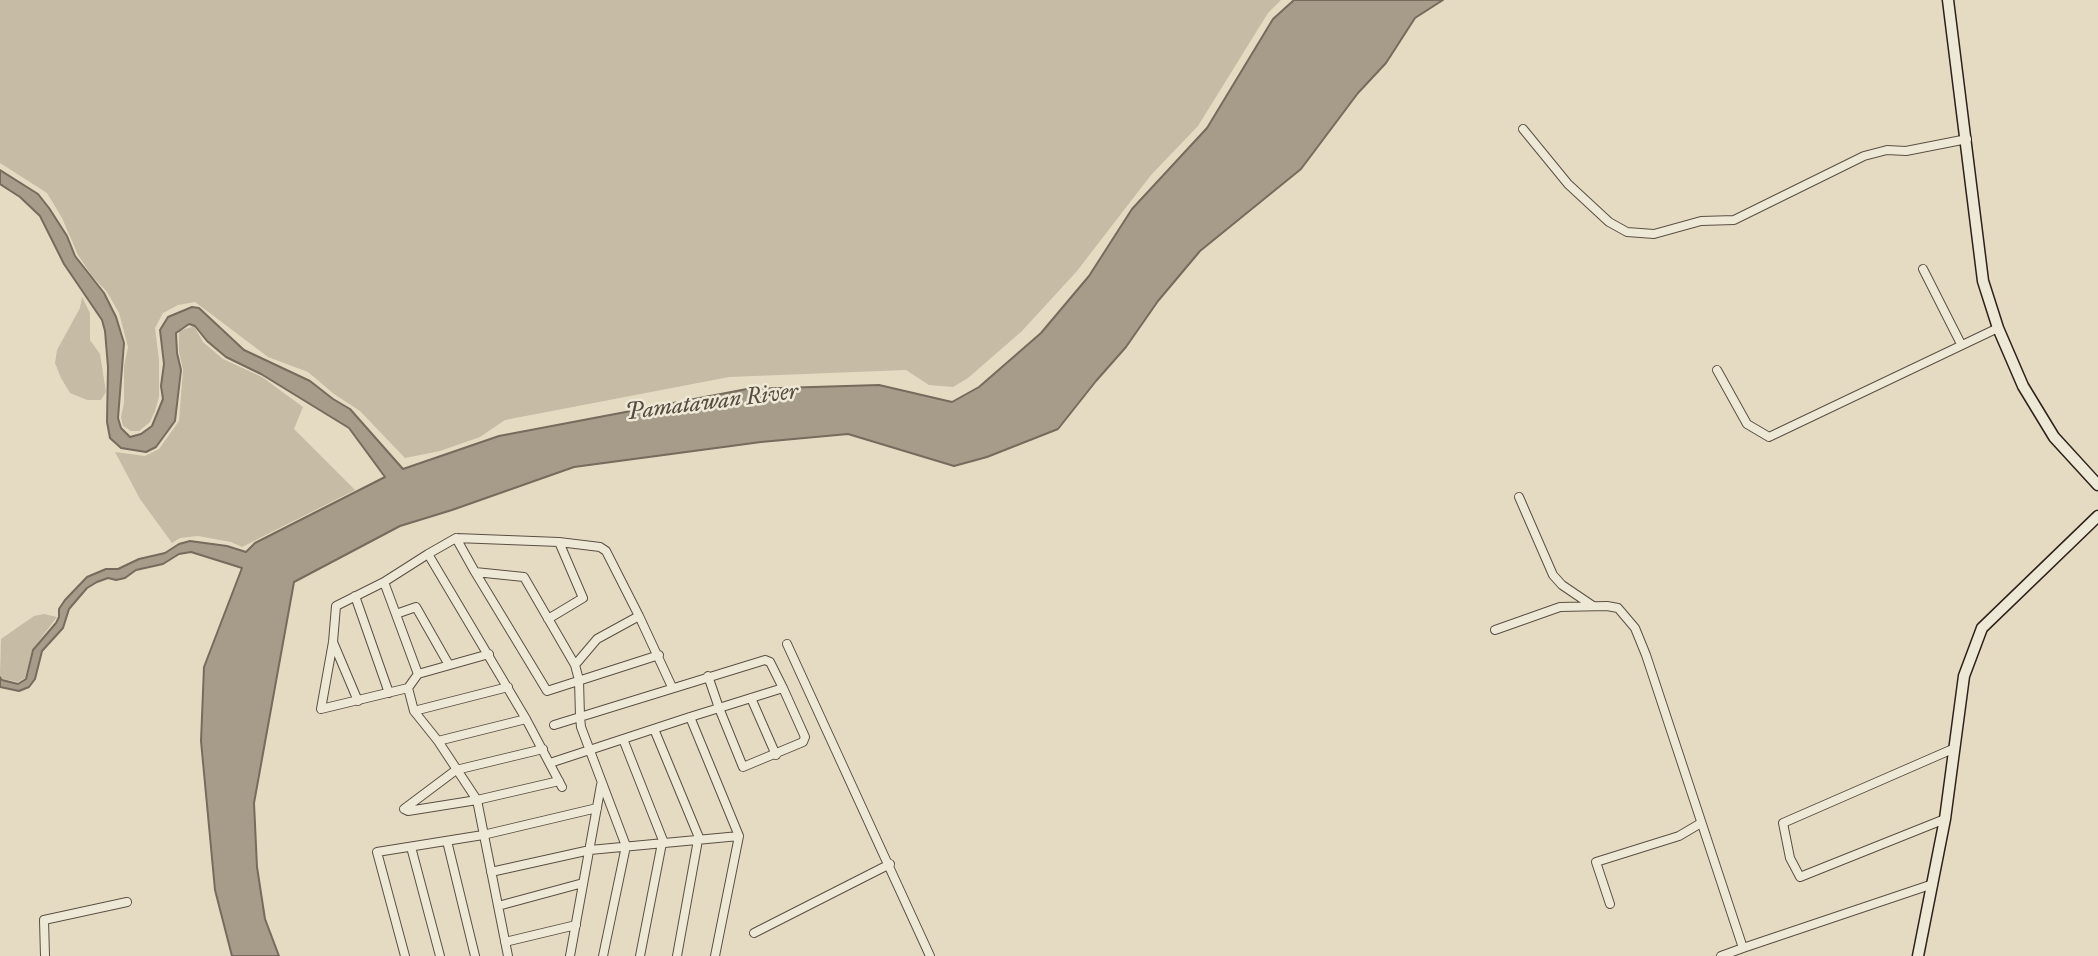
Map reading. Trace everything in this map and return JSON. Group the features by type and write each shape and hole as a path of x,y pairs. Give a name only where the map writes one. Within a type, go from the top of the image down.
{"street":[{"path":"1948,0 1983,281 1998,328 2023,386 2054,437 2098,485"},
{"path":"1523,129 1568,184 1609,222 1627,232 1654,234 1702,221 1734,220 1864,156 1887,150 1906,151 1967,139"},
{"path":"1923,269 1961,344"},
{"path":"1717,370 1747,424 1769,437 1998,328"},
{"path":"1519,497 1553,575 1562,585 1593,606"},
{"path":"1918,956 1945,819 1964,676 1982,628 2098,516"},
{"path":"456,538 545,690 659,655"},
{"path":"489,654 418,674 408,688 321,709 333,642 336,606 384,582 456,538 559,542 600,547 606,551 659,655 672,687"},
{"path":"548,619 583,598 559,542"},
{"path":"428,554 508,687 543,749 560,784 477,800 408,811 404,809 456,769 543,749"},
{"path":"475,572 524,577 575,665 579,680 581,727 626,846 603,956"},
{"path":"384,582 418,674"},
{"path":"355,596 388,693"},
{"path":"1495,630 1560,607 1593,606 1618,608 1635,628 1742,948"},
{"path":"396,614 416,607 449,665"},
{"path":"575,665 597,639 639,616"},
{"path":"333,642 358,701"},
{"path":"787,644 930,956"},
{"path":"554,725 672,687 708,676 765,660 770,662 783,688 805,737 803,742 743,767 708,676"},
{"path":"414,710 508,687"},
{"path":"408,688 414,710 477,800 508,956"},
{"path":"550,763 783,688"},
{"path":"751,698 776,755"},
{"path":"690,717 739,836 715,956"},
{"path":"438,741 526,719"},
{"path":"654,729 699,840 677,956"},
{"path":"623,739 663,843 640,956"},
{"path":"1945,819 1800,877 1790,858 1783,823 1955,748"},
{"path":"570,956 601,782"},
{"path":"405,956 377,852 484,835 597,808"},
{"path":"1611,904 1596,862 1679,836 1700,823"},
{"path":"491,872 590,850 739,836"},
{"path":"447,841 475,956"},
{"path":"411,846 440,956"},
{"path":"754,933 890,864"},
{"path":"498,906 583,883"},
{"path":"1721,956 1933,884"},
{"path":"44,956 44,920 127,902"},
{"path":"505,942 576,925"}],"shaded area":[{"path":"0,0 1281,0 1268,13 1198,126 1151,175 1077,271 1022,331 968,378 953,387 929,385 906,370 729,377 505,420 480,437 440,451 405,458 360,411 308,372 268,357 195,302 178,305 163,313 155,328 159,360 159,397 155,411 150,422 139,431 131,431 123,426 121,417 124,403 124,366 128,347 119,313 107,292 78,255 62,218 47,193 0,163"},
{"path":"82,297 90,313 90,340 100,354 106,392 101,400 87,400 70,393 55,363 57,350 80,308"},
{"path":"194,326 203,342 223,359 262,377 303,407 294,429 355,490 242,547 231,542 198,536 180,538 172,543 140,499 115,452 145,456 159,449 179,421 183,370 179,352 179,331"},
{"path":"44,614 57,617 32,650 25,678 18,682 3,679 0,675 1,639 34,616"}],"water":[{"name":"Pamatawan River","path":"1294,0 1443,0 1415,18 1386,63 1358,93 1301,169 1200,251 1058,429 987,457 954,466 848,434 761,442 574,467 400,526 294,582 254,803 257,867 265,919 279,956 232,956 215,890 201,741 204,667 242,568 191,552 179,554 163,564 136,570 125,578 108,578 97,582 87,588 69,609 63,628 42,651 35,679 29,687 19,691 0,687 0,677 18,684 26,679 33,650 56,623 59,609 65,600 87,577 165,553 190,541 227,546 246,552 255,543 385,477 349,428 261,374 226,357 207,341 195,326 189,324 176,333 181,370 175,421 156,447 146,452 121,448 110,438 107,422 108,367 102,320 64,264 40,216 20,197 0,184 0,170 38,194 67,236 75,256 104,293 116,317 124,343 118,418 121,428 130,437 141,434 152,426 163,399 161,386 164,364 160,330 168,317 192,307 199,308 244,350 310,381 350,409 403,469 499,436 747,389 879,385 952,402 979,387 1041,333 1089,276 1132,209 1207,128 1273,19"}]}
